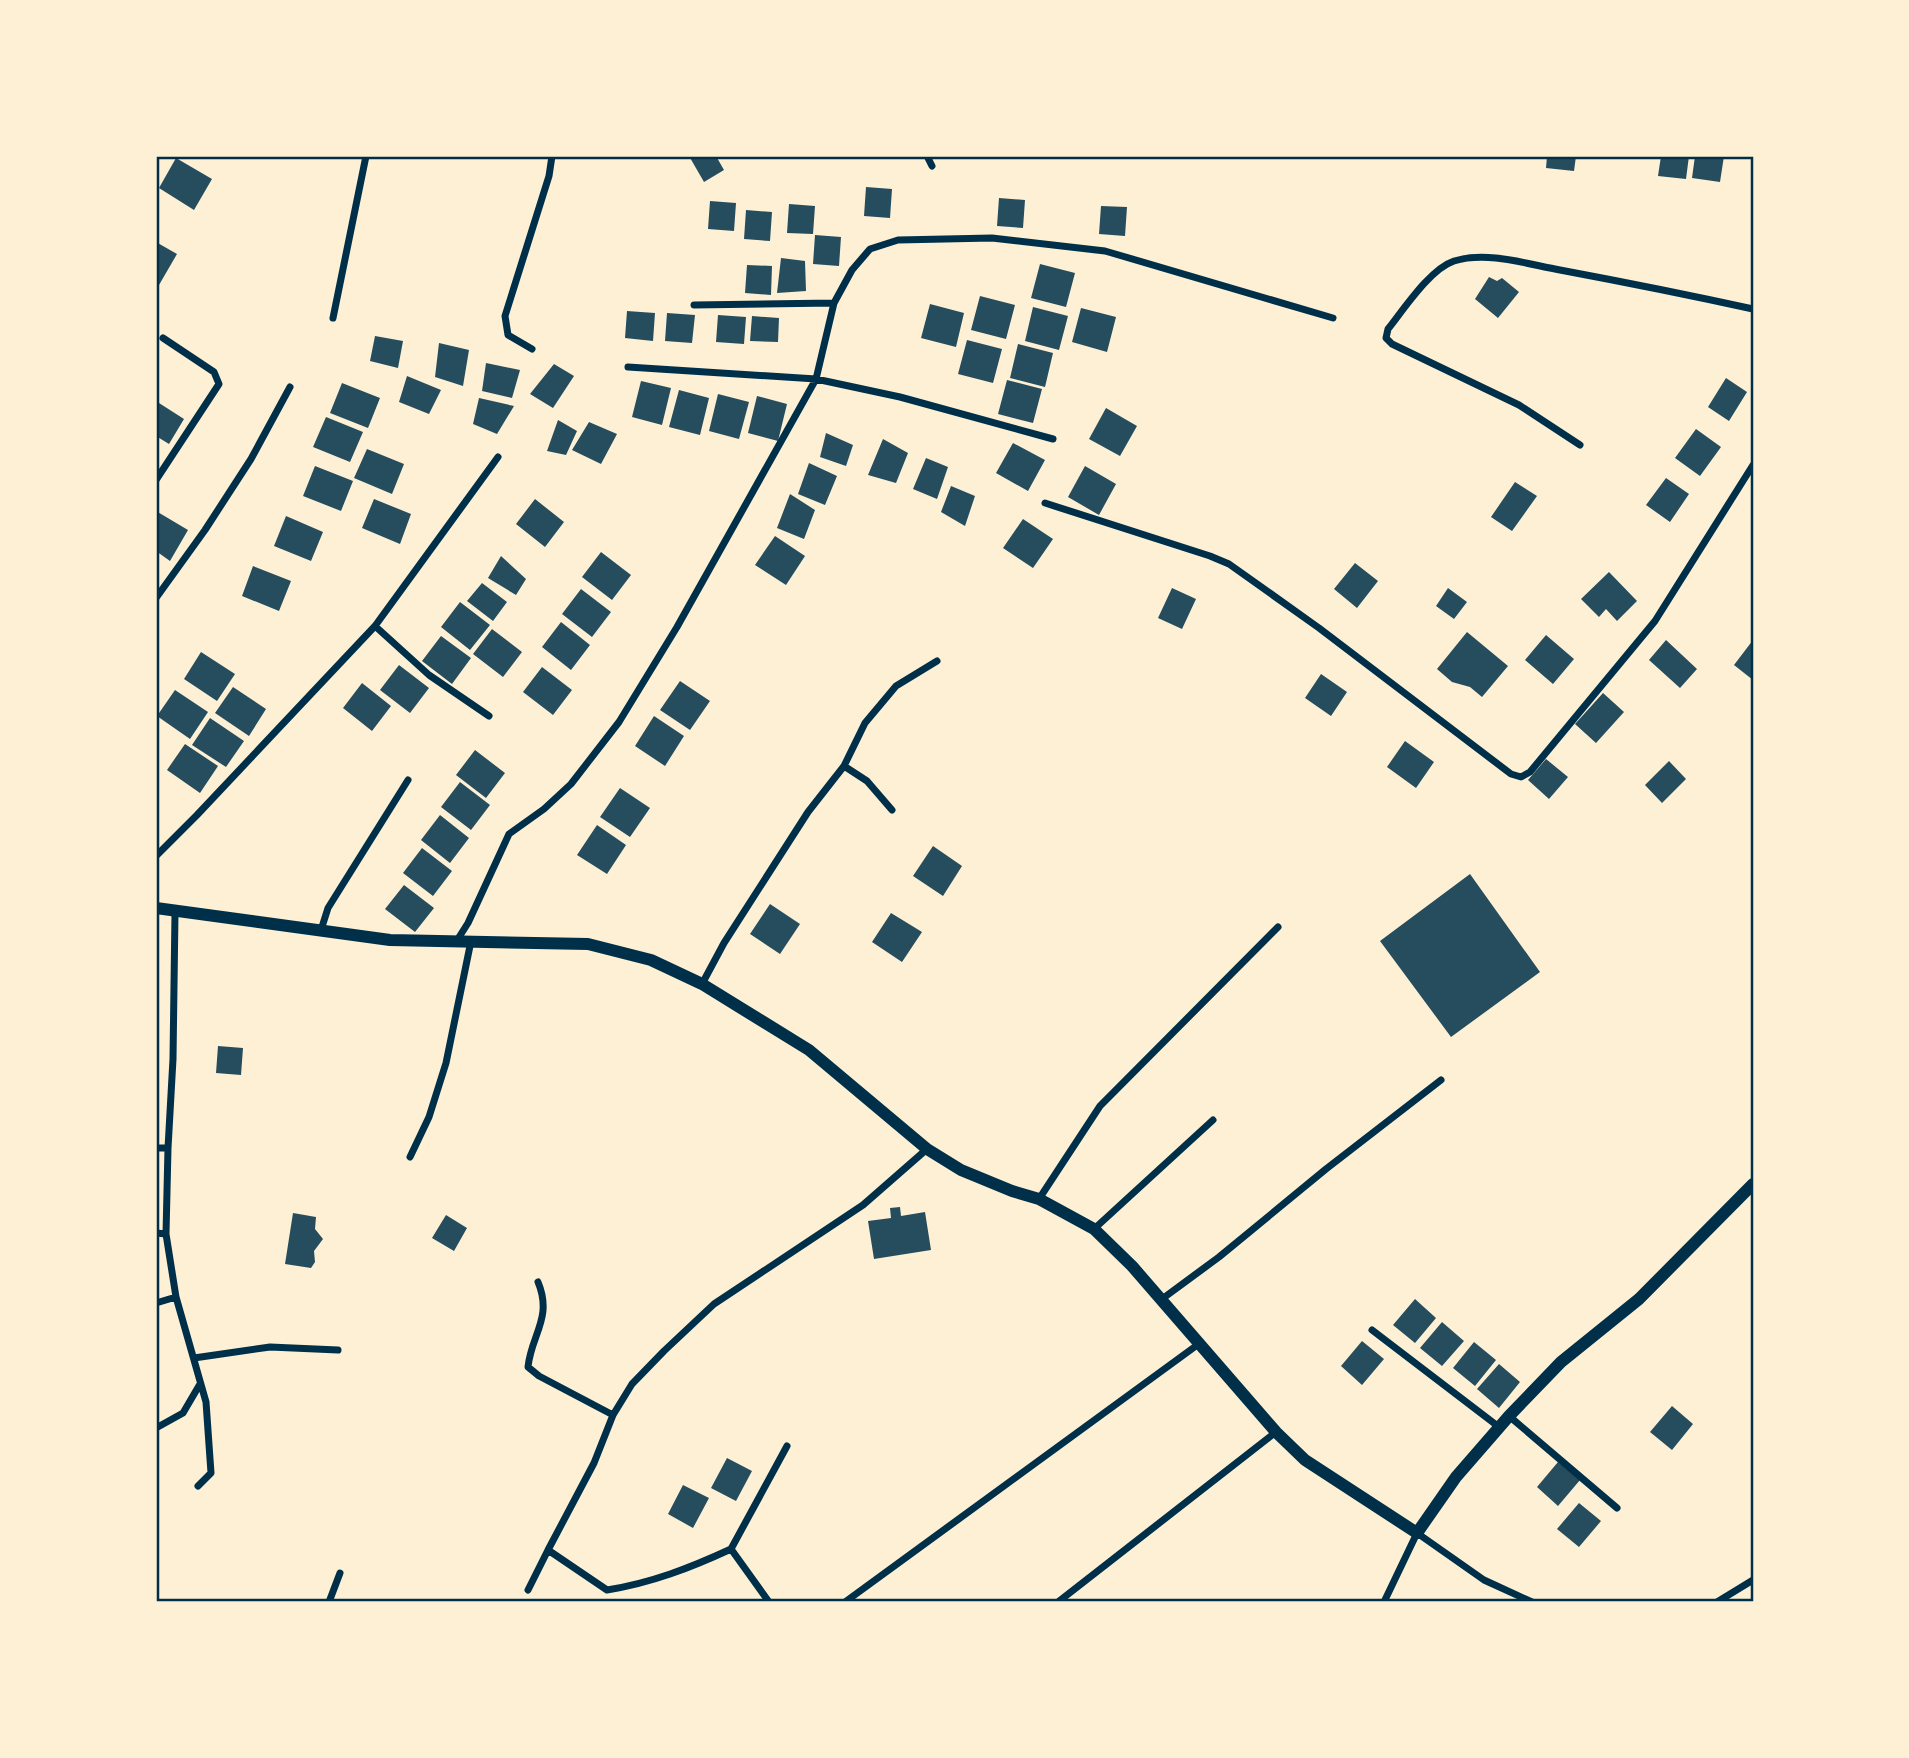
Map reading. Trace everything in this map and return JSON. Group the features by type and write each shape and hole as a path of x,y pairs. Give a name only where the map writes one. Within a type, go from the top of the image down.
{"street":[{"path":"333,318 366,156"},
{"path":"532,349 508,335 505,316 549,176 552,156"},
{"path":"927,156 932,166"},
{"path":"456,942 468,923 509,834 544,809 571,784 619,722 677,627 816,379 834,303 852,270 870,249 898,240 992,238 1105,251 1334,318"},
{"path":"1580,445 1519,405 1392,344 1386,338 1388,329 1437,270 1453,261 1473,258 1498,259 1639,284 1753,309"},
{"path":"694,305 834,303"},
{"path":"156,480 219,384 214,372 163,338"},
{"path":"628,367 816,379 900,397 1053,439"},
{"path":"156,598 251,459 290,387"},
{"path":"156,856 375,626 498,457"},
{"path":"1045,503 1229,564 1319,628 1511,775 1521,777 1530,772 1655,621 1753,465"},
{"path":"375,626 429,675 489,716"},
{"path":"702,984 724,943 808,812 845,766 865,723 895,686 937,661"},
{"path":"845,766 867,781 892,810"},
{"path":"321,929 328,908 408,780"},
{"path":"156,908 175,913 321,929 390,940 588,944 651,960 702,984 809,1051 927,1149 961,1170 1039,1199 1094,1229 1132,1266 1201,1342 1276,1432 1305,1460 1484,1580 1532,1602"},
{"path":"175,913 166,1234 176,1297 206,1402 211,1473 198,1486"},
{"path":"1039,1199 1100,1105 1278,927"},
{"path":"410,1157 429,1117 446,1063 471,942"},
{"path":"1162,1299 1219,1257 1326,1169 1441,1080"},
{"path":"1094,1229 1213,1121"},
{"path":"156,1148 168,1148"},
{"path":"528,1590 594,1463 612,1415 632,1384 714,1304 863,1205 927,1149"},
{"path":"1384,1602 1417,1533 1456,1477 1499,1427 1561,1362 1639,1299 1753,1184"},
{"path":"156,1193 167,1193"},
{"path":"156,1233 166,1234"},
{"path":"538,1282 542,1293 542,1318 528,1367 539,1376 612,1415"},
{"path":"156,1303 176,1297"},
{"path":"1372,1330 1499,1427"},
{"path":"845,1602 1201,1342"},
{"path":"194,1358 270,1347 338,1350"},
{"path":"156,1428 183,1413 200,1384"},
{"path":"1509,1416 1617,1508"},
{"path":"1058,1602 1276,1432"},
{"path":"548,1550 607,1590 642,1584 681,1571 731,1549 787,1446"},
{"path":"731,1549 769,1602"},
{"path":"329,1602 340,1573"},
{"path":"1717,1602 1753,1580"}],"building":[{"path":"689,156 716,156 724,170 704,182"},
{"path":"1547,156 1576,156 1574,171 1546,168"},
{"path":"1661,156 1689,156 1686,179 1658,176"},
{"path":"1695,156 1724,156 1720,182 1692,178"},
{"path":"176,158 212,179 194,210 159,188"},
{"path":"866,187 892,189 890,218 864,216"},
{"path":"999,198 1025,200 1023,228 997,226"},
{"path":"710,201 736,203 734,231 708,229"},
{"path":"789,204 815,206 813,234 787,233"},
{"path":"1101,206 1127,207 1125,236 1099,234"},
{"path":"746,210 772,212 770,241 744,239"},
{"path":"815,235 841,237 839,266 813,264"},
{"path":"156,242 177,254 159,285 156,282"},
{"path":"781,258 805,261 806,291 777,293"},
{"path":"1040,264 1075,273 1066,307 1031,298"},
{"path":"747,265 772,266 771,295 745,293"},
{"path":"1489,277 1497,281 1502,278 1519,292 1498,318 1475,299"},
{"path":"980,296 1015,305 1006,339 971,330"},
{"path":"930,304 964,313 956,347 921,338"},
{"path":"1033,307 1068,316 1059,350 1025,341"},
{"path":"1081,308 1116,317 1107,352 1072,342"},
{"path":"627,311 655,313 653,341 625,338"},
{"path":"667,313 695,315 692,343 665,341"},
{"path":"718,315 746,317 744,344 716,342"},
{"path":"752,316 779,318 778,342 750,341"},
{"path":"375,336 403,341 398,368 370,361"},
{"path":"967,340 1002,349 993,383 958,374"},
{"path":"439,343 469,350 463,386 435,377"},
{"path":"1018,344 1053,353 1045,387 1010,378"},
{"path":"486,363 520,370 512,398 482,391"},
{"path":"554,364 574,376 553,408 530,394"},
{"path":"407,376 441,390 429,414 399,402"},
{"path":"1726,378 1747,392 1729,421 1708,407"},
{"path":"1007,380 1042,389 1033,423 998,414"},
{"path":"641,381 671,388 662,425 632,417"},
{"path":"342,383 380,398 368,428 330,413"},
{"path":"679,390 709,398 700,435 669,427"},
{"path":"718,394 749,402 739,439 709,431"},
{"path":"757,396 787,404 778,441 748,433"},
{"path":"479,398 514,406 497,434 473,424"},
{"path":"159,403 184,419 169,444 156,436 156,407"},
{"path":"1106,408 1137,426 1120,456 1089,439"},
{"path":"326,417 363,432 350,462 313,447"},
{"path":"558,420 577,431 566,455 547,451"},
{"path":"589,422 617,434 601,464 572,450"},
{"path":"1696,429 1721,447 1700,476 1675,458"},
{"path":"826,433 853,445 846,466 820,457"},
{"path":"883,439 908,453 896,483 868,475"},
{"path":"1013,443 1045,460 1028,491 996,473"},
{"path":"367,449 404,464 392,494 354,478"},
{"path":"926,458 948,467 937,499 913,489"},
{"path":"809,463 837,476 825,505 798,494"},
{"path":"315,466 353,481 341,511 303,496"},
{"path":"1085,466 1116,484 1099,515 1068,497"},
{"path":"1666,478 1689,494 1670,522 1646,505"},
{"path":"1515,482 1537,496 1512,531 1491,517"},
{"path":"951,486 975,496 965,526 941,512"},
{"path":"790,494 815,510 804,539 777,528"},
{"path":"374,499 411,514 400,544 362,528"},
{"path":"535,499 564,522 545,547 516,524"},
{"path":"156,511 188,530 170,561 156,551"},
{"path":"286,516 323,532 311,561 274,546"},
{"path":"1023,519 1053,539 1033,568 1003,548"},
{"path":"775,536 805,556 786,585 755,565"},
{"path":"601,552 631,575 612,600 582,577"},
{"path":"501,556 526,579 516,595 488,578"},
{"path":"1355,563 1378,581 1357,608 1334,589"},
{"path":"253,566 291,581 279,611 242,596"},
{"path":"1609,572 1637,601 1617,621 1606,609 1599,617 1581,599"},
{"path":"482,583 507,602 493,621 467,601"},
{"path":"1172,588 1196,599 1182,629 1158,618"},
{"path":"1448,588 1467,602 1454,619 1436,606"},
{"path":"581,589 611,612 592,637 562,614"},
{"path":"460,602 490,625 470,650 441,627"},
{"path":"561,622 590,645 571,670 542,647"},
{"path":"492,629 522,652 503,677 473,654"},
{"path":"1467,632 1508,666 1482,697 1470,687 1452,682 1437,669"},
{"path":"1546,635 1574,659 1553,684 1525,660"},
{"path":"441,636 471,658 452,684 422,661"},
{"path":"1666,640 1697,669 1680,688 1649,660"},
{"path":"1753,640 1753,680 1734,665"},
{"path":"201,652 235,674 217,701 184,679"},
{"path":"399,665 429,688 410,713 380,690"},
{"path":"542,667 572,690 553,715 523,692"},
{"path":"1321,674 1347,692 1331,716 1305,698"},
{"path":"680,681 710,701 690,730 660,710"},
{"path":"362,683 391,706 372,731 343,708"},
{"path":"233,687 266,709 249,736 215,713"},
{"path":"175,690 208,712 190,739 157,716"},
{"path":"1603,693 1624,712 1596,743 1575,724"},
{"path":"654,716 684,736 665,766 635,746"},
{"path":"210,718 244,741 226,767 192,745"},
{"path":"1405,741 1434,762 1416,788 1387,767"},
{"path":"185,744 218,766 200,793 167,770"},
{"path":"475,750 505,773 486,798 456,775"},
{"path":"1546,759 1568,777 1549,799 1528,780"},
{"path":"1669,761 1686,779 1662,803 1645,785"},
{"path":"460,782 490,805 471,830 441,807"},
{"path":"620,788 650,808 630,837 600,817"},
{"path":"440,815 469,838 450,863 421,840"},
{"path":"597,825 626,845 607,874 577,855"},
{"path":"933,846 962,866 943,896 913,876"},
{"path":"422,848 452,871 433,896 403,873"},
{"path":"1470,874 1540,972 1451,1037 1380,941"},
{"path":"404,885 434,908 415,932 385,909"},
{"path":"770,904 800,924 780,954 750,934"},
{"path":"891,913 922,932 902,962 872,942"},
{"path":"218,1046 243,1048 241,1075 216,1073"},
{"path":"900,1207 901,1216 925,1212 931,1250 874,1259 868,1221 891,1218 890,1208"},
{"path":"293,1213 316,1217 315,1229 323,1239 314,1251 315,1262 311,1268 285,1264"},
{"path":"446,1215 467,1228 454,1251 432,1238"},
{"path":"1415,1299 1436,1318 1415,1343 1393,1325"},
{"path":"1442,1322 1464,1341 1442,1366 1420,1348"},
{"path":"1362,1341 1384,1359 1362,1385 1341,1366"},
{"path":"1474,1342 1496,1360 1475,1386 1453,1368"},
{"path":"1499,1364 1520,1382 1499,1408 1477,1389"},
{"path":"1672,1406 1693,1424 1672,1450 1650,1432"},
{"path":"727,1458 752,1471 736,1501 711,1488"},
{"path":"1558,1462 1580,1480 1558,1506 1537,1487"},
{"path":"683,1485 709,1498 693,1528 668,1514"},
{"path":"1579,1503 1601,1521 1579,1547 1557,1529"}]}
